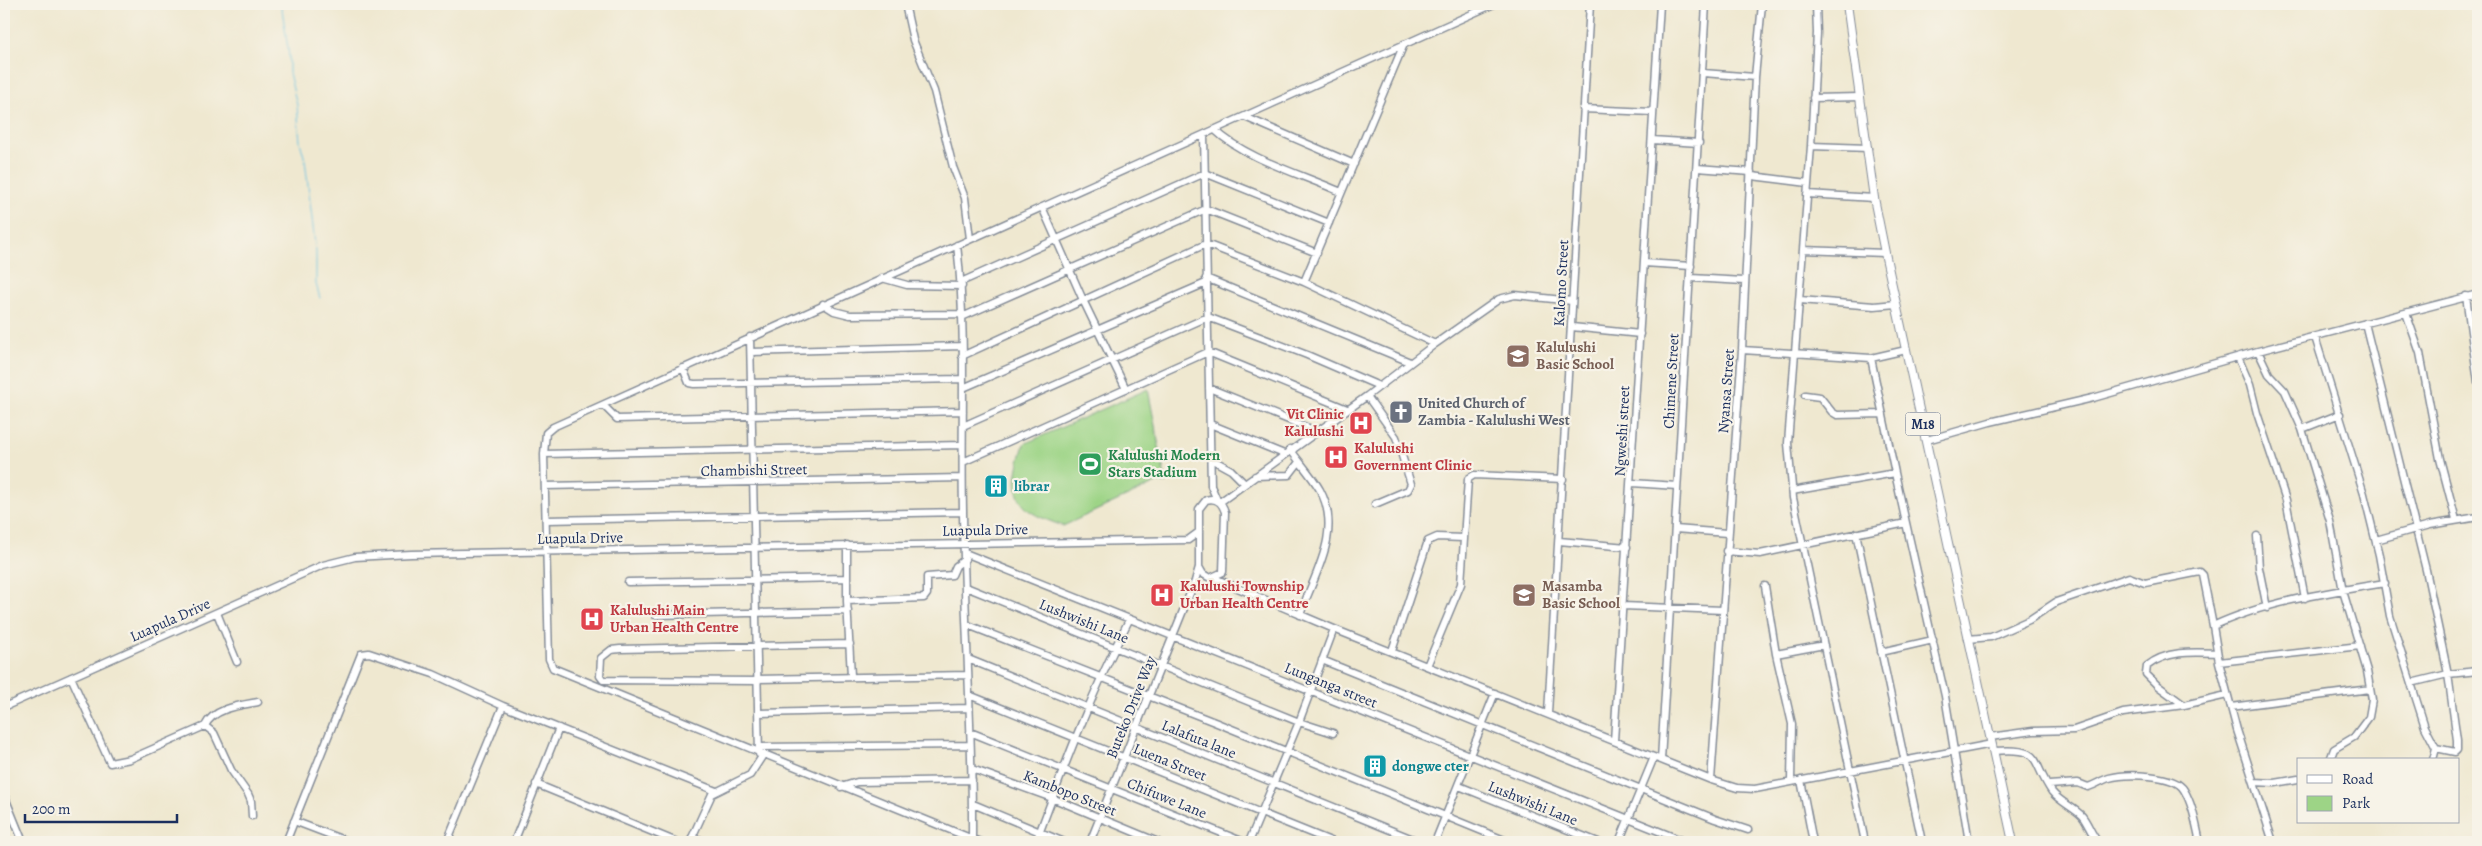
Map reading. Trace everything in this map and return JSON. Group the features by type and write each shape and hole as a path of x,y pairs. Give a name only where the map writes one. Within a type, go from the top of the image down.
{"main road":[{"name":"M18","path":"1848,4 1874,198 2013,842"}],"street":[{"path":"905,4 912,40 934,91 953,167 965,198 970,239"},
{"path":"980,842 842,787 761,752 560,673 550,664 544,454 546,433 553,427 750,337 1494,4"},
{"name":"Kalomo Street","path":"1548,714 1590,4"},
{"name":"Ngweshi street","path":"1614,741 1632,483 1652,140 1652,112 1660,4"},
{"name":"Chimene Street","path":"1661,760 1706,4"},
{"name":"Nyansa Street","path":"1711,780 1727,533 1742,350 1755,77 1762,4"},
{"path":"1816,4 1817,33 1811,146 1788,443 1792,491 1865,842"},
{"path":"1304,282 1404,44"},
{"path":"1703,73 1755,77"},
{"path":"1813,98 1860,97"},
{"path":"1583,109 1652,112"},
{"path":"1245,116 1354,164"},
{"path":"1215,130 1226,141 1242,151 1341,192"},
{"path":"1204,135 1211,486 1225,512 1223,572 1231,586"},
{"path":"1652,140 1699,143"},
{"path":"1811,146 1868,148"},
{"path":"1697,168 1808,183"},
{"path":"882,278 908,285 961,284 1205,173 1329,224"},
{"path":"1807,194 1874,198"},
{"path":"1042,207 1083,300 1126,389"},
{"path":"823,304 834,312 850,315 962,316 1206,209 1317,253"},
{"path":"962,356 1206,244 1304,282 1435,344"},
{"path":"957,245 962,316 962,478 968,625 968,708 973,804 972,839"},
{"path":"1803,250 1885,253"},
{"path":"1644,263 1691,266"},
{"path":"1691,278 1744,281"},
{"path":"963,388 1206,281 1410,362"},
{"path":"1927,440 1990,422 2093,398 2478,294"},
{"path":"1204,502 1211,499 1218,501 1244,484 1499,299 1515,295 1572,300"},
{"path":"2466,296 2478,382"},
{"path":"1800,300 1874,306 1896,304"},
{"path":"2406,314 2420,353 2440,459 2456,520"},
{"path":"963,426 1208,317 1379,386"},
{"path":"2315,337 2340,414 2376,540 2396,641 2425,728 2436,748 2448,752 2457,750 2448,674 2416,528 2365,323"},
{"path":"1572,327 1640,334"},
{"path":"706,842 691,840 709,798 716,791 750,775 761,752 754,578 755,516 750,337"},
{"path":"751,352 962,346"},
{"path":"1742,350 1871,358 1906,350"},
{"path":"963,462 1208,352 1347,409"},
{"path":"2258,352 2269,374 2285,391 2302,429 2330,521 2343,590 2360,646 2370,689 2372,706 2366,723 2354,737 2334,749 2331,758"},
{"path":"1871,358 1933,640 1969,842"},
{"path":"2238,358 2250,385 2256,413 2286,500 2306,598"},
{"path":"683,368 691,384 962,379"},
{"path":"1209,388 1316,431"},
{"path":"1805,395 1820,397 1832,412 1838,415 1883,414"},
{"path":"1367,396 1396,437 1410,484 1408,490 1375,504"},
{"path":"603,405 617,419 963,411"},
{"path":"2302,429 2340,414"},
{"path":"1210,424 1284,454"},
{"path":"544,454 962,445"},
{"path":"1290,449 1320,490 1326,505 1329,535 1325,552 1300,615"},
{"path":"1211,459 1230,470 1244,484"},
{"path":"1255,476 1289,475 1300,462"},
{"path":"1792,491 1895,473"},
{"path":"1427,666 1461,584 1463,538 1468,480 1470,476 1563,479"},
{"name":"Chambishi Street","path":"545,486 962,478"},
{"path":"1632,483 1677,486"},
{"name":"Buteko Drive Way","path":"1090,842 1195,581 1199,568 1199,508 1204,502 1211,486"},
{"path":"546,520 963,512"},
{"path":"2376,540 2416,528 2478,517"},
{"path":"1726,551 1760,554 1906,523"},
{"path":"1675,529 1727,533"},
{"path":"1199,532 1188,540 1199,549"},
{"path":"1856,533 1922,842"},
{"path":"2256,536 2266,608"},
{"path":"1392,652 1428,541 1436,537 1463,538"},
{"name":"Luapula Drive","path":"4,707 336,560 374,555 1188,540"},
{"path":"1559,541 1627,547"},
{"path":"847,545 846,578 851,676"},
{"path":"847,601 924,598 927,594 926,577 952,575 956,566 965,556"},
{"name":"Lunganga street","path":"965,556 1174,636 1686,842"},
{"path":"1199,568 1209,577 1334,629 1711,780 1736,788 1754,789 1992,744 2033,730 2074,730 2123,713 2184,705 2227,695"},
{"path":"1195,581 1223,572"},
{"path":"1968,639 1991,637 2029,620 2056,602 2129,577 2145,583 2200,572 2203,575 2217,653 2227,695 2273,842"},
{"path":"628,582 754,578 846,578"},
{"path":"2213,626 2238,614 2343,590 2384,583"},
{"path":"1765,586 1776,654 1792,724 1791,782"},
{"name":"Lushwishi Lane","path":"966,587 1299,722 1332,733"},
{"path":"1623,606 1723,610"},
{"path":"655,615 848,611"},
{"path":"217,613 237,662"},
{"path":"1036,842 1076,738 1115,647 1129,620"},
{"path":"968,625 1509,842"},
{"path":"1249,842 1299,722 1334,629"},
{"path":"1881,652 1933,640"},
{"path":"601,678 601,658 615,649 850,644"},
{"path":"1776,654 1824,645"},
{"path":"2219,662 2360,646"},
{"path":"2184,705 2149,678 2146,670 2148,666 2156,660 2184,652 2217,653"},
{"path":"286,842 361,654 368,653 433,674 503,706 716,791"},
{"name":"Lalafuta lane","path":"968,659 1420,842"},
{"path":"1322,660 1748,830"},
{"path":"2411,683 2448,674 2478,671"},
{"path":"593,686 601,678 758,680 851,676 968,675"},
{"path":"70,677 110,764 130,759 206,726 211,719 227,709 240,704 258,702"},
{"path":"2231,707 2370,689"},
{"path":"1435,842 1495,693"},
{"name":"Luena Street","path":"969,696 1333,842"},
{"path":"447,842 503,706"},
{"path":"759,713 968,708"},
{"path":"206,726 214,732 231,770 248,794 251,800 252,816"},
{"path":"516,841 536,784 559,728"},
{"name":"Chifuwe Lane","path":"970,732 1244,842"},
{"path":"1992,744 2026,752 2039,763 2049,784 2062,802 2083,818 2098,842"},
{"path":"761,752 970,745"},
{"path":"2434,758 2436,748"},
{"path":"1619,842 1654,757"},
{"name":"Kambopo Street","path":"972,768 1052,798 1158,842"},
{"path":"2049,784 2078,784 2088,787 2111,777 2126,775 2156,776 2176,782 2185,791 2200,842"},
{"path":"2254,782 2283,782 2297,779"},
{"path":"842,787 857,782 972,780"},
{"path":"1801,780 1813,842"},
{"path":"536,784 677,842"},
{"name":"Lushwishi Lane","path":"1459,786 1598,842"},
{"path":"4,795 23,842"},
{"path":"973,804 1064,842"},
{"path":"294,820 349,842"}],"green space":[{"name":"Kalulushi Modern Stars Stadium","path":"1148,389 1166,483 1158,482 1063,526 1042,518 1031,512 1024,505 1019,498 1016,480 1024,444"}],"waterway":[{"path":"279,4 282,9 289,56 289,73 297,105 300,142 305,160 316,252 316,284 320,298"}],"place":[{"name":"Kalulushi Basic School","path":"1518,356"},
{"name":"United Church of Zambia - Kalulushi West","path":"1401,412"},
{"name":"Vit Clinic Kalulushi","path":"1361,423"},
{"name":"Kalulushi Government Clinic","path":"1336,457"},
{"name":"Kalulushi Modern Stars Stadium","path":"1090,464"},
{"name":"librar","path":"996,486"},
{"name":"Kalulushi Township Urban Health Centre","path":"1162,595"},
{"name":"Masamba Basic School","path":"1524,595"},
{"name":"Kalulushi Main Urban Health Centre","path":"592,619"},
{"name":"dongwe cter","path":"1375,766"}]}
